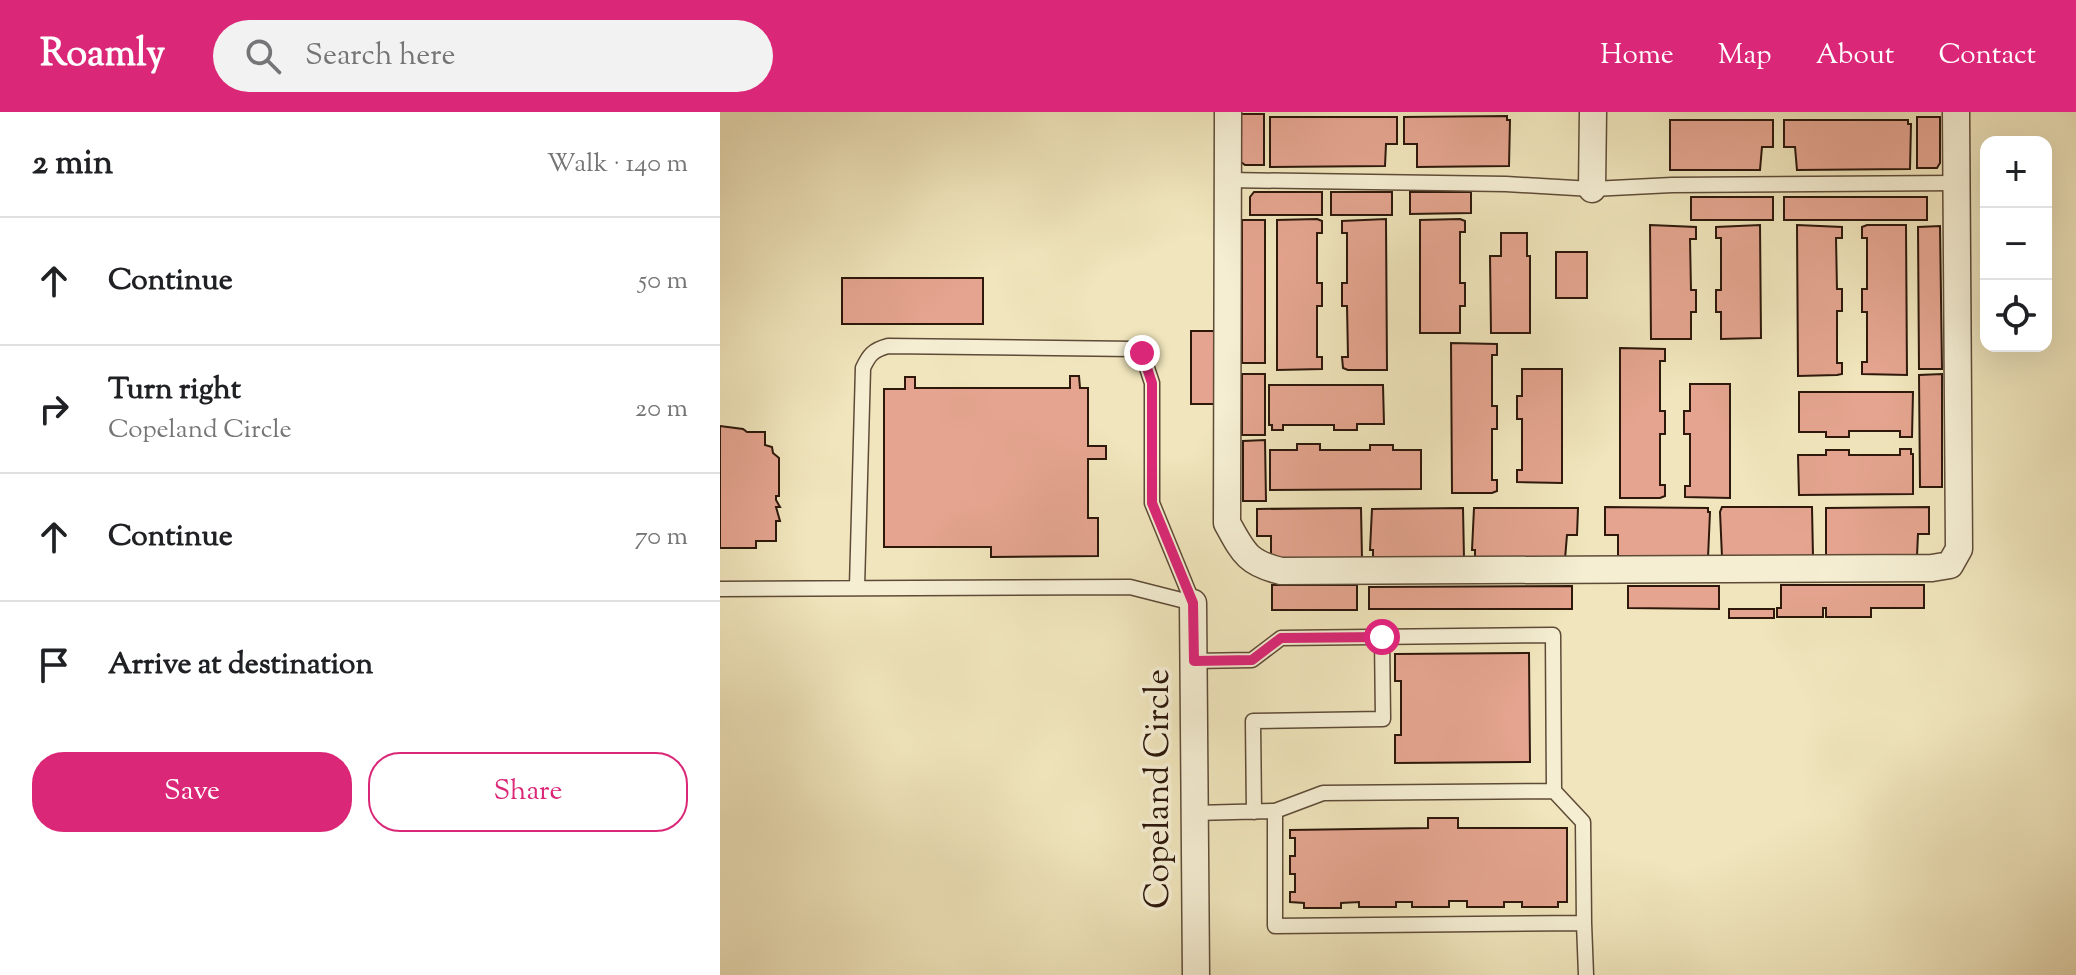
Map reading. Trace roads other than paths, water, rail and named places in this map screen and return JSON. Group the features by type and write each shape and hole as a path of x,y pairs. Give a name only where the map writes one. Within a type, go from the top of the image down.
{"street":[{"path":"1228,112 1227,523 1241,549 1259,566 1281,571 1932,568 1950,565 1959,549 1956,112"},
{"path":"1592,189 1593,112"},
{"name":"Copeland Circle","path":"1193,603 1196,975"}],"lane":[{"path":"1228,180 1506,184 1592,189 1957,183"},
{"path":"857,587 863,368 875,349 888,346 1134,349 1142,353 1152,383 1152,503 1193,603"},
{"path":"720,589 1130,587 1193,603"},
{"path":"1194,661 1252,660 1281,638 1553,635 1554,791 1583,822 1586,975"},
{"path":"1254,812 1253,721 1383,719 1382,637"},
{"path":"1195,813 1275,811 1323,793 1554,791"},
{"path":"1275,811 1275,926 1584,923"}]}
